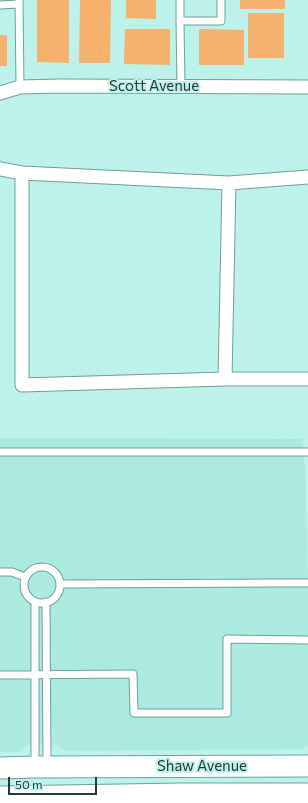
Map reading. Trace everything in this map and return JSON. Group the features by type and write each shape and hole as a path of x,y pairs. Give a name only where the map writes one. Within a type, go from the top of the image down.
{"main road":[{"name":"Shaw Avenue","path":"0,768 308,766"},
{"path":"0,783 29,782 37,780 42,775 41,767"},
{"name":"Shaw Avenue","path":"0,797 181,794 308,794"}],"street":[{"name":"Scott Avenue","path":"0,92 20,88 60,86 308,87"},
{"path":"0,169 22,173 229,183 308,177"},
{"path":"22,173 22,385 225,379 308,379"},
{"path":"225,379 229,183"}],"lane":[{"path":"180,0 181,86"},
{"path":"180,21 221,21 221,0"},
{"path":"0,5 19,2 20,88"},
{"path":"0,452 308,452"},
{"path":"40,567 45,567 55,573 60,584 58,594 55,597 46,602 39,603 27,596 24,582 29,572 40,567"},
{"path":"0,572 12,572 26,577"},
{"path":"60,584 308,583"},
{"path":"35,602 35,674 41,767"},
{"path":"41,767 47,674 46,602"},
{"path":"0,674 133,674 134,713 227,713 227,639 308,640"}],"shaded area":[{"path":"0,438 303,439 306,488 308,582 308,745 303,749 66,751 57,745 27,745 19,752 0,752"}],"building":[{"path":"37,0 69,0 69,63 37,62"},
{"path":"80,0 111,0 110,63 79,63"},
{"path":"126,0 156,0 156,19 126,18"},
{"path":"240,0 285,0 285,9 240,9"},
{"path":"248,13 284,13 284,58 248,58"},
{"path":"125,29 170,29 170,65 124,64"},
{"path":"199,29 244,30 244,65 199,65"},
{"path":"0,35 7,35 7,66 0,66"}]}
